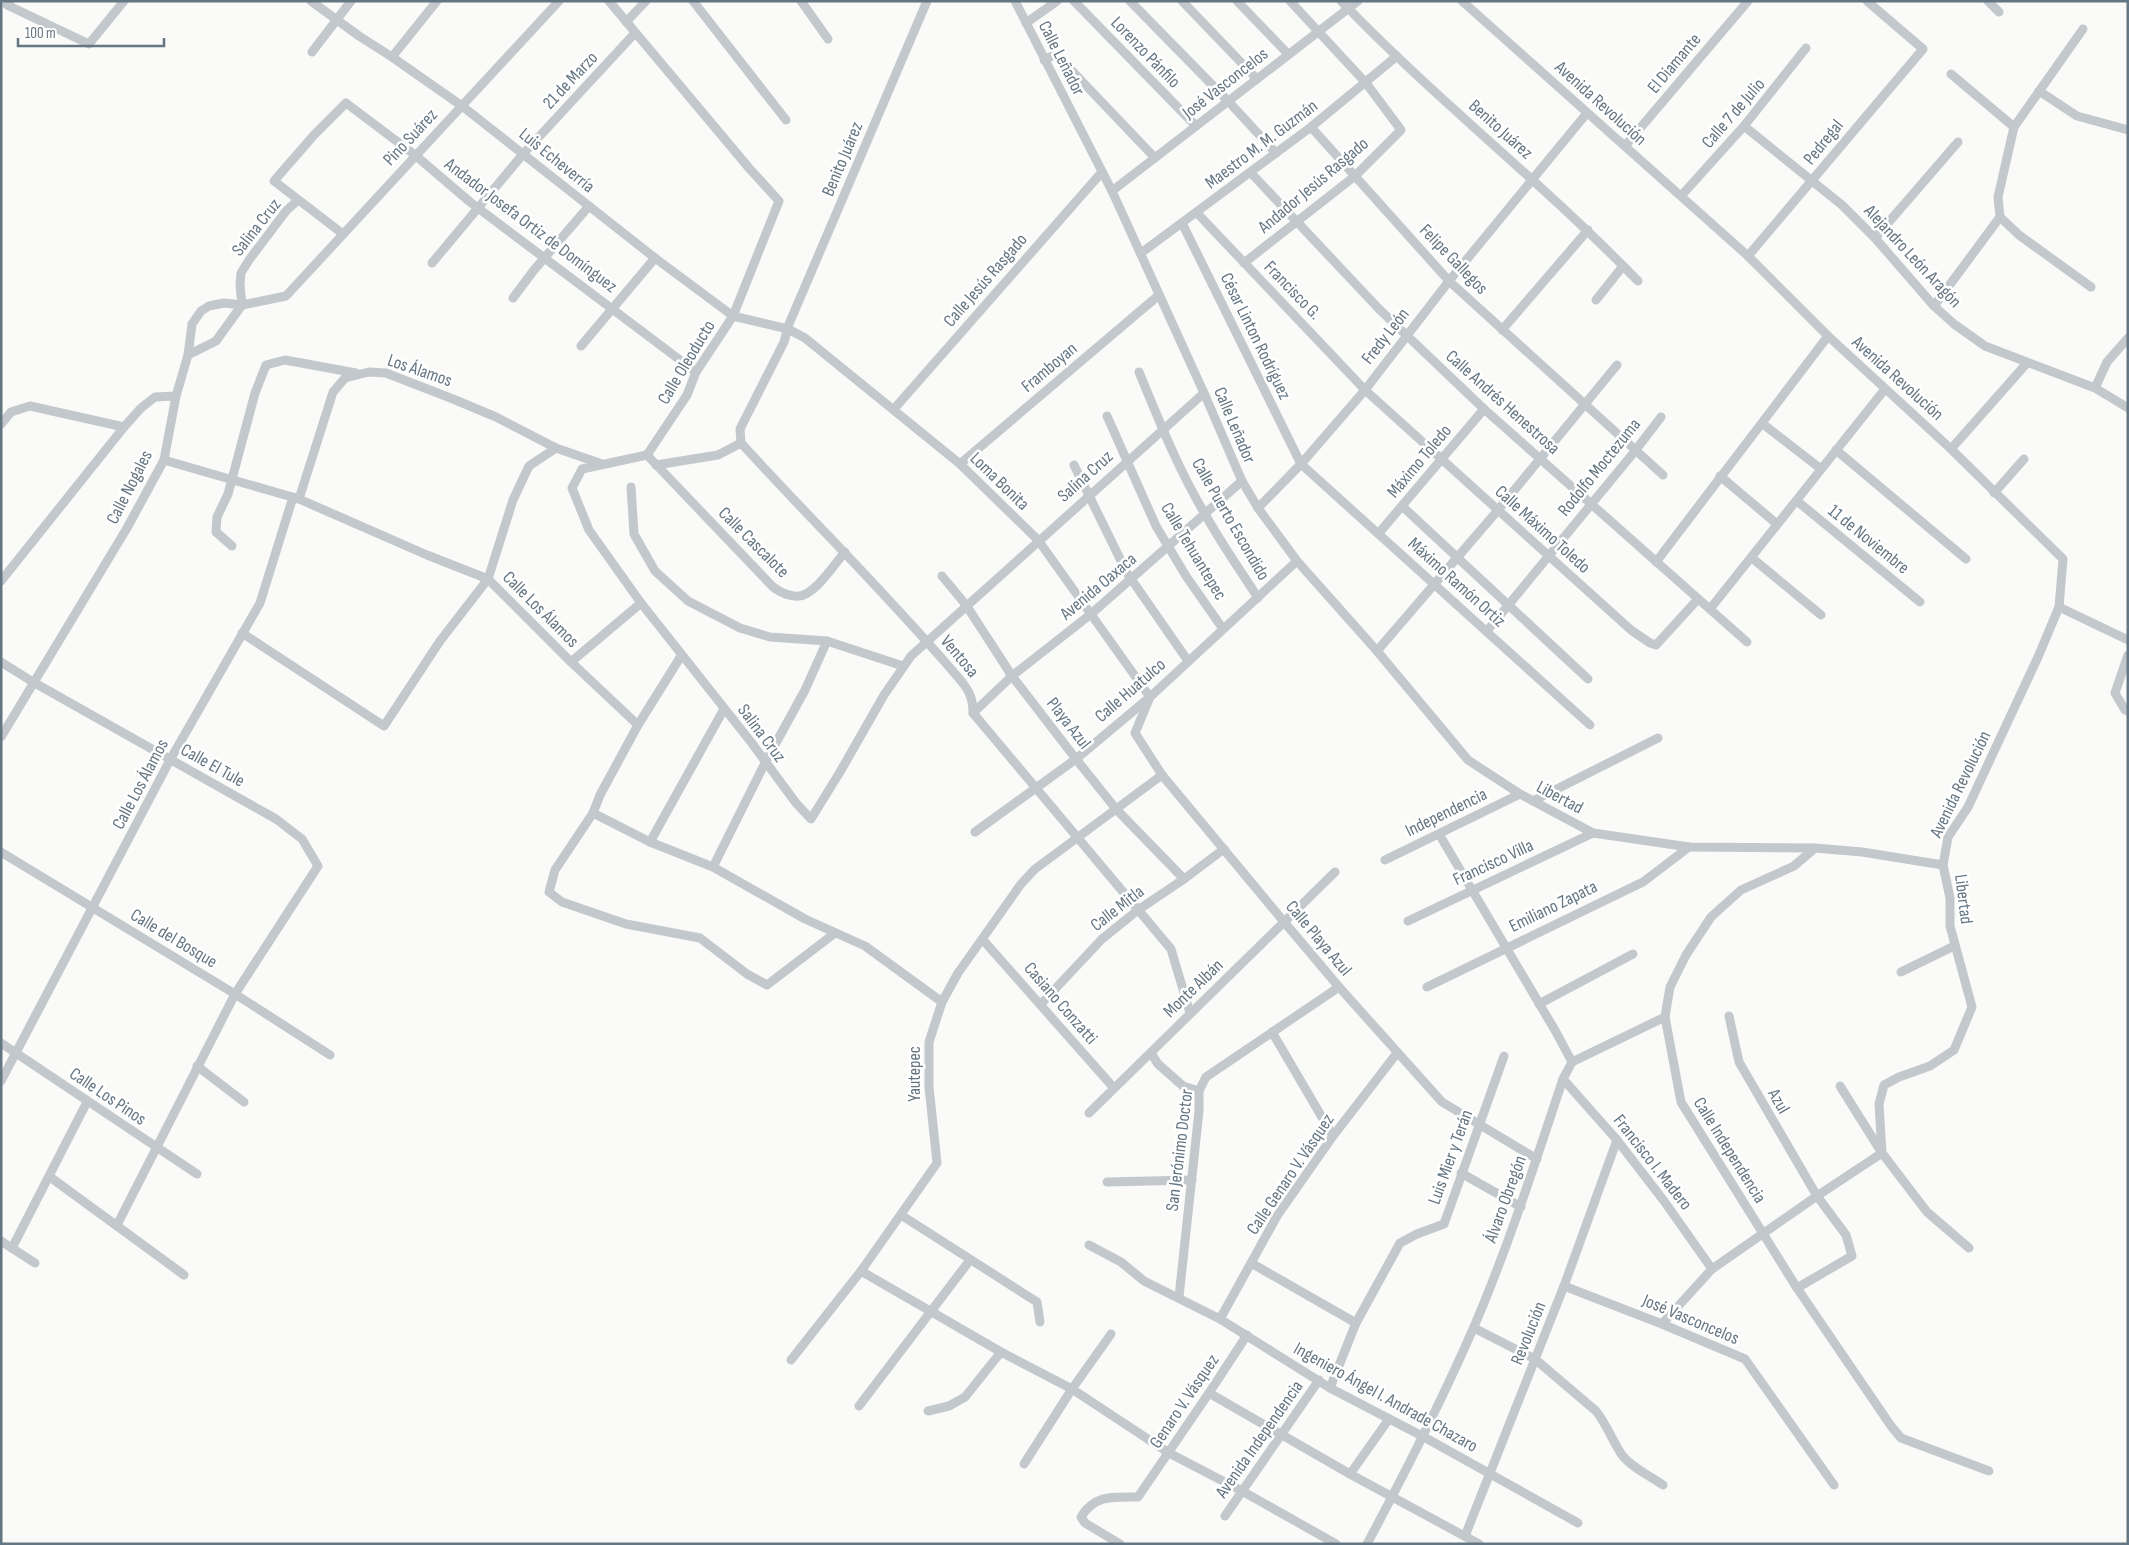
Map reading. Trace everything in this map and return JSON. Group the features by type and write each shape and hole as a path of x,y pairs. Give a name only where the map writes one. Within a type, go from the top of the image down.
{"street":[{"path":"10,1 7,5 89,44 124,1"},
{"name":"Luis Echeverría","path":"311,1 462,106 655,258 733,316 788,329"},
{"path":"312,52 351,1"},
{"path":"392,57 436,1"},
{"name":"Pino Suárez","path":"286,296 559,1"},
{"path":"609,1 635,33"},
{"path":"626,22 646,1"},
{"path":"693,1 786,120"},
{"path":"800,1 828,39"},
{"name":"Benito Juárez","path":"788,329 928,1"},
{"name":"Calle Leñador","path":"1015,1 1112,191 1242,481 1258,508 1297,561 1377,651 1468,760 1520,794"},
{"path":"1026,23 1057,1"},
{"name":"Lorenzo Pánfilo","path":"1074,1 1196,126"},
{"path":"1130,1 1276,153"},
{"path":"1182,1 1256,79"},
{"path":"1237,1 1288,54"},
{"path":"1290,1 1366,83"},
{"name":"Benito Juárez","path":"1341,1 1397,56 1588,230 1638,281"},
{"name":"José Vasconcelos","path":"1112,191 1358,1"},
{"name":"Avenida Revolución","path":"1462,1 1748,256 1828,336 1951,449 2063,559 2059,607 2038,657 1972,799 1948,838 1943,865"},
{"name":"El Diamante","path":"1625,146 1748,1"},
{"name":"Pedregal","path":"1748,256 1812,182 1876,102 1923,49 1867,1"},
{"path":"1988,1 1999,12"},
{"path":"2082,29 2014,128 1998,197 2000,217 2019,235 2091,287"},
{"name":"21 de Marzo","path":"432,263 524,153 635,33"},
{"name":"Calle Oleoducto","path":"635,33 779,201 733,316 696,372 687,395 647,455"},
{"name":"Calle 7 de Julio","path":"1681,196 1780,84 1806,48"},
{"path":"1044,60 1056,54 1155,158"},
{"name":"Maestro M. M. Guzmán","path":"1141,253 1311,127 1397,56"},
{"path":"1951,74 2014,128"},
{"name":"Andador Jesús Rasgado","path":"1244,263 1355,176 1401,130 1366,83"},
{"path":"2040,91 2078,116 2128,130"},
{"name":"Andador Josefa Ortiz de Domínguez","path":"298,200 274,181 280,172 346,104 415,155 478,208 696,372"},
{"name":"Fredy León","path":"1258,508 1301,464 1365,390 1449,281 1587,113"},
{"name":"Alejandro León Aragón","path":"1744,126 1842,205 1875,238 1934,306 1954,324 1985,346 2095,388 2128,408"},
{"name":"Felipe Gallegos","path":"1311,127 1449,281 1663,475"},
{"path":"1875,238 1958,142"},
{"name":"Calle Jesús Rasgado","path":"894,409 1102,172"},
{"name":"Calle Andrés Henestrosa","path":"1250,173 1406,336 1484,409 1747,642"},
{"path":"298,200 343,234"},
{"name":"Salina Cruz","path":"242,305 241,273 286,211 298,200"},
{"path":"513,298 544,258 589,206"},
{"name":"Francisco G.","path":"1197,213 1365,390"},
{"path":"1934,306 2000,217"},
{"name":"César Linton Rodríguez","path":"1182,223 1301,464"},
{"path":"1502,330 1588,230"},
{"path":"581,346 655,258"},
{"path":"1596,300 1623,266"},
{"name":"Framboyan","path":"960,464 1159,295"},
{"name":"Calle Nogales","path":"1,737 128,528 164,460 176,396 188,355 192,324 202,311 209,306 224,303 242,305 286,296"},
{"path":"188,355 216,342 242,305"},
{"path":"656,465 718,456 741,443 740,429 784,342 788,329"},
{"name":"Loma Bonita","path":"788,329 805,338 960,464 1038,540 1150,696"},
{"path":"1656,562 1720,476 1763,424 1828,336"},
{"path":"2095,388 2107,362 2128,338"},
{"name":"Los Álamos","path":"231,479 255,393 266,365 285,360 358,373 386,373 496,417 556,448 602,464"},
{"path":"1951,449 2026,363"},
{"path":"1377,651 1498,510 1617,365"},
{"name":"Calle Puerto Escondido","path":"1139,372 1163,430 1205,514 1258,598"},
{"path":"296,498 333,392 345,378 358,373"},
{"path":"1710,609 1885,389"},
{"name":"Calle Máximo Toledo","path":"1365,390 1631,630 1650,643 1656,645 1698,598"},
{"name":"Salina Cruz","path":"602,464 582,469 572,488 589,530 681,656 796,803 811,819 903,666 966,605 1204,393"},
{"path":"1,581 141,408 155,397 176,396"},
{"path":"1,424 11,412 30,406 124,427"},
{"name":"Máximo Toledo","path":"1379,534 1484,409"},
{"name":"Calle Tehuantepec","path":"1107,416 1156,526 1186,576 1223,629"},
{"name":"Rodolfo Moctezuma","path":"1487,631 1661,417"},
{"path":"1763,424 1821,469"},
{"name":"Ventosa","path":"741,443 807,516 845,552 927,641 969,692 973,702 973,713 1171,949 1190,1013"},
{"path":"242,633 384,726 440,641 488,579 513,500 529,466 556,448"},
{"path":"1836,450 1966,559"},
{"path":"602,464 647,455"},
{"name":"Calle Cascalote","path":"647,455 773,587 782,593 799,596 808,593 845,552"},
{"path":"1994,493 2024,459"},
{"name":"Calle Los Álamos","path":"164,460 296,498 427,555 488,579 570,662 638,725"},
{"name":"Máximo Ramón Ortiz","path":"1301,464 1590,726"},
{"path":"1074,465 1131,579 1188,661"},
{"path":"1720,476 1778,524"},
{"path":"231,479 228,494 216,517 216,532 232,546"},
{"name":"Avenida Oaxaca","path":"973,713 1012,676 1091,614 1242,481"},
{"path":"631,487 634,534 655,571 688,601 740,628 770,637 827,641 903,666"},
{"name":"Calle Los Álamos","path":"1,1081 170,760 260,603 296,498"},
{"name":"11 de Noviembre","path":"1797,501 1920,602"},
{"path":"1403,507 1588,678"},
{"path":"1752,558 1821,616"},
{"name":"Calle Huatulco","path":"975,832 1076,759 1150,696 1297,561"},
{"name":"Playa Azul","path":"942,576 966,605 1012,676 1076,759 1116,809 1184,879"},
{"path":"570,662 641,603"},
{"path":"2059,607 2128,640"},
{"path":"713,867 765,763 806,690 827,641"},
{"path":"2128,655 2115,693 2125,710 2128,711"},
{"path":"681,656 638,725 600,795 593,813 555,870 549,892 562,902 626,924 700,938 747,974 767,985 835,932"},
{"name":"Calle El Tule","path":"1,662 33,682 276,819 302,839 318,866 235,994"},
{"name":"Calle Playa Azul","path":"1150,696 1135,733 1162,775 1285,923 1339,987 1442,1102 1537,1159"},
{"path":"650,842 724,709"},
{"path":"1532,801 1658,738"},
{"name":"Yautepec","path":"791,1360 861,1271 937,1163 928,1087 929,1042 942,1002 958,973 1021,884 1035,869 1162,775"},
{"name":"Libertad","path":"1520,794 1593,833 1688,847 1814,848 1862,852 1943,865 1950,898 1950,926 1954,946 1972,1007 1954,1050 1930,1066 1899,1077 1884,1085 1879,1104 1882,1153"},
{"name":"Independencia","path":"1385,860 1520,794"},
{"path":"593,813 650,842 713,867 805,919 866,946 942,1002"},
{"name":"Francisco Villa","path":"1408,921 1593,833"},
{"path":"1439,834 1572,1062"},
{"name":"Emiliano Zapata","path":"1427,987 1643,882 1688,847"},
{"name":"Calle Independencia","path":"1814,848 1794,866 1741,890 1711,917 1686,955 1670,987 1665,1017 1681,1102 1798,1288 1901,1438 1989,1472"},
{"name":"Calle Mitla","path":"1041,1004 1102,939 1138,910 1224,849"},
{"name":"Calle del Bosque","path":"1,852 235,994 330,1055"},
{"name":"Monte Albán","path":"1089,1113 1113,1087 1285,923 1335,872"},
{"name":"Casiano Conzatti","path":"983,940 1113,1087"},
{"path":"1901,972 1954,946"},
{"path":"1539,1004 1634,954"},
{"name":"San Jerónimo Doctor","path":"1179,1297 1199,1111 1199,1091 1206,1077 1339,987"},
{"path":"117,1224 235,994"},
{"name":"Azul","path":"1729,1016 1738,1062 1817,1196 1846,1235 1852,1256 1798,1288"},
{"path":"1563,1079 1572,1062 1665,1017"},
{"path":"1272,1032 1333,1136"},
{"name":"Calle Los Pinos","path":"1,1043 197,1174"},
{"path":"1150,1053 1158,1064 1183,1086 1199,1091"},
{"name":"Calle Genaro V. Vásquez","path":"1220,1319 1277,1216 1333,1136 1397,1053"},
{"name":"Luis Mier y Terán","path":"1356,1324 1400,1243 1417,1234 1444,1224 1504,1056"},
{"path":"197,1066 244,1102"},
{"name":"Francisco I. Madero","path":"1563,1079 1617,1140 1664,1201 1712,1269"},
{"name":"Álvaro Obregón","path":"1367,1544 1424,1437 1474,1328 1521,1207 1563,1079"},
{"path":"1840,1086 1882,1153 1927,1212 1969,1248"},
{"path":"12,1248 87,1102"},
{"name":"Revolución","path":"1464,1536 1564,1286 1617,1140"},
{"path":"1662,1324 1712,1269 1762,1233 1882,1153"},
{"path":"1461,1173 1521,1207"},
{"path":"50,1176 184,1275"},
{"path":"1107,1182 1192,1180"},
{"path":"901,1215 1038,1302 1040,1322"},
{"path":"1,1241 35,1263"},
{"name":"Ingeniero Ángel l. Andrade Chazaro","path":"1089,1245 1121,1262 1144,1281 1179,1297 1247,1335 1330,1388 1490,1473 1578,1524"},
{"path":"859,1406 970,1260"},
{"path":"1251,1263 1356,1324 1330,1388"},
{"path":"861,1271 1002,1352 1072,1389 1169,1453 1242,1491 1336,1544"},
{"name":"José Vasconcelos","path":"1564,1286 1745,1359 1834,1486"},
{"path":"1474,1328 1535,1359 1596,1411 1604,1421 1622,1455 1663,1484"},
{"path":"1024,1464 1072,1389 1111,1334"},
{"name":"Genaro V. Vásquez","path":"1120,1544 1085,1523 1082,1517 1086,1509 1106,1496 1138,1497 1247,1335"},
{"path":"928,1411 949,1406 965,1396 1002,1352"},
{"name":"Avenida Independencia","path":"1225,1516 1319,1380"},
{"path":"1209,1394 1479,1544"},
{"path":"1350,1474 1389,1420"}]}
